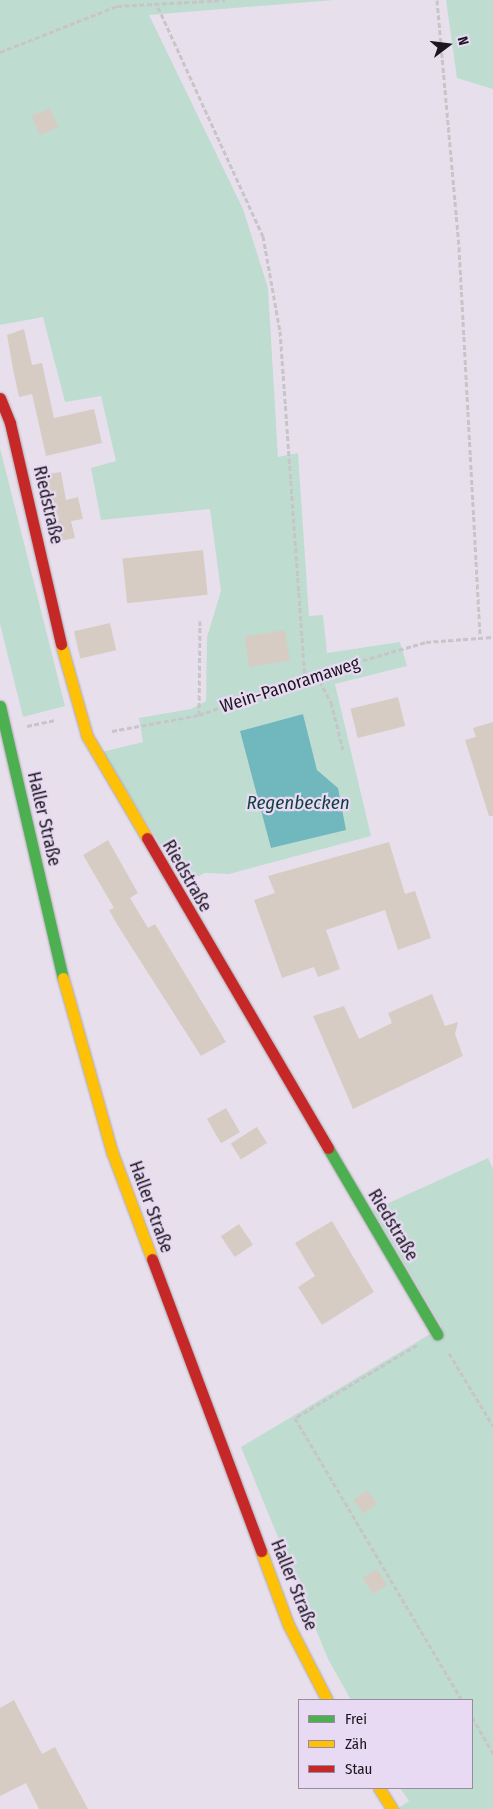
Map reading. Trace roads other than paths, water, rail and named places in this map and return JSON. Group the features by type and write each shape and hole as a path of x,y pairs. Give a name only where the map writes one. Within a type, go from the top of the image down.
{"main road":[{"name":"Riedstraße","path":"0,398 10,423 78,715 87,736 437,1334"},
{"name":"Haller Straße","path":"0,706 70,1008 112,1152 288,1624 326,1699"},
{"path":"380,1789 392,1809"}],"water":[{"name":"Regenbecken","path":"303,714 317,770 338,788 346,830 271,848 240,731"}]}
